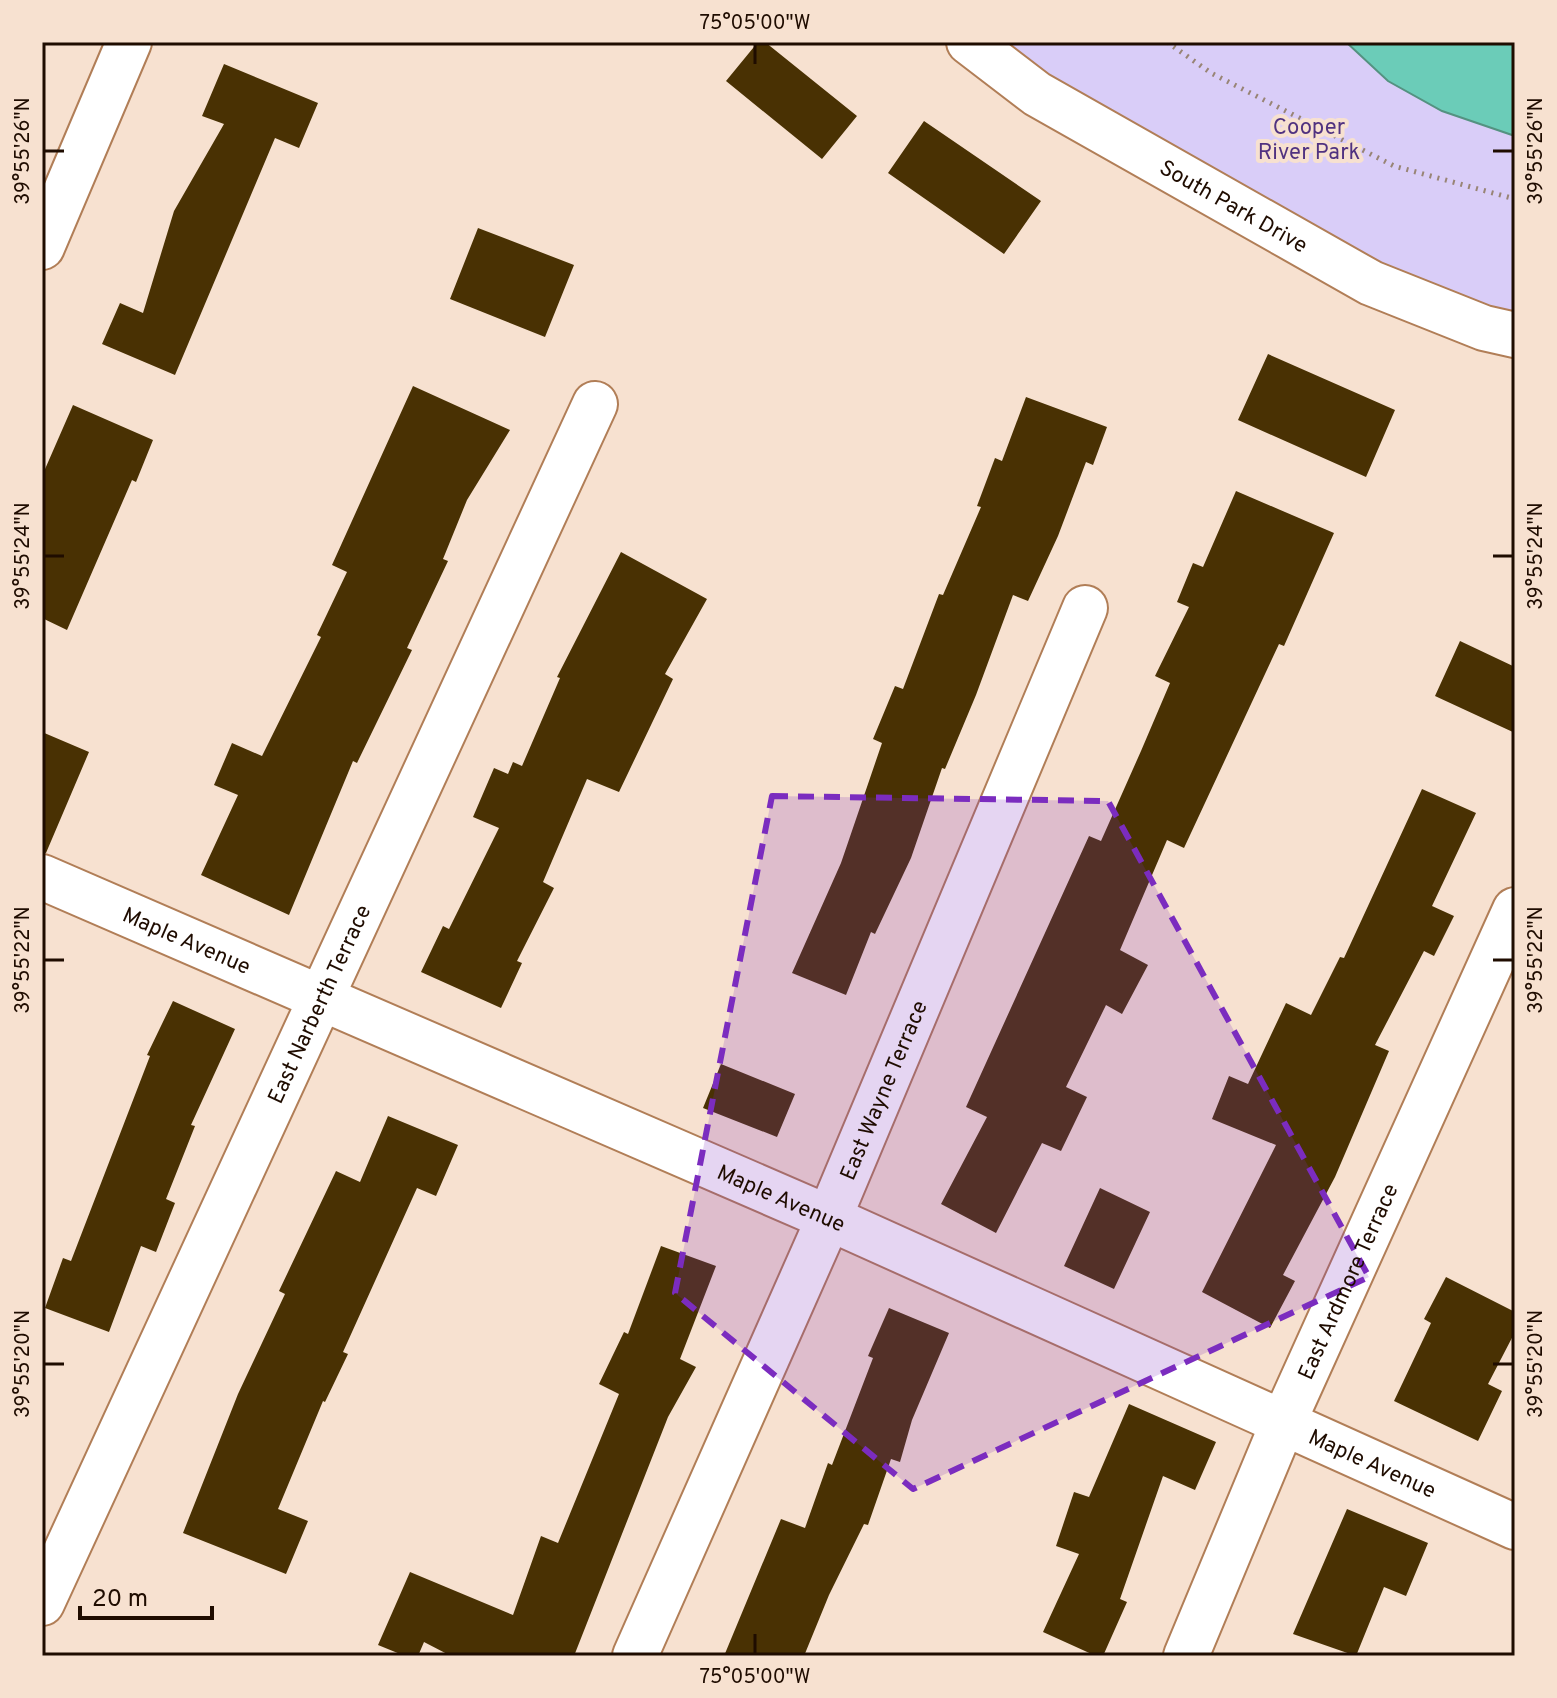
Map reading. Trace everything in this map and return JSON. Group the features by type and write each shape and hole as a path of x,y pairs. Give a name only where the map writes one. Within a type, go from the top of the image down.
{"street":[{"path":"42,247 129,42"},
{"name":"South Park Drive","path":"969,42 1037,94 1371,283 1484,328 1515,335"},
{"name":"East Narberth Terrace","path":"42,1603 595,404"},
{"name":"East Wayne Terrace","path":"635,1656 829,1218 1085,608"},
{"name":"Maple Avenue","path":"42,877 829,1218 1515,1527"},
{"name":"East Ardmore Terrace","path":"1186,1656 1283,1423 1515,910"}],"path":[{"path":"1167,42 1211,73 1394,166 1515,199"}],"highlighted area":[{"path":"772,796 1108,801 1369,1277 913,1489 675,1293"}],"green space":[{"name":"Cooper River Park","path":"969,42 1346,42 1442,111 1515,136 1515,335 1484,328"}],"water":[{"path":"1346,42 1515,42 1515,136 1442,111 1388,81"}],"building":[{"path":"758,42 765,42 857,116 822,159 726,81"},
{"path":"224,64 318,103 299,148 275,138 175,375 102,344 120,303 143,313 174,211 224,124 202,116"},
{"path":"924,121 1041,201 1004,254 888,173"},
{"path":"478,228 574,265 545,337 450,299"},
{"path":"1268,354 1395,410 1366,477 1238,420"},
{"path":"413,386 510,430 467,500 443,559 448,561 407,648 412,650 357,763 353,761 289,915 201,875 238,795 214,785 232,743 262,756 321,637 317,635 347,572 332,565"},
{"path":"1026,397 1107,427 1093,465 1086,462 1058,536 1028,601 1013,595 976,695 945,769 942,768 911,858 875,934 871,932 846,995 792,973 841,863 882,743 873,739 895,686 903,689 939,594 943,595 981,507 977,506 995,458 1002,461"},
{"path":"73,405 153,440 136,482 132,480 67,630 42,618 42,476"},
{"path":"1236,491 1334,533 1284,646 1279,644 1184,848 1167,840 1120,950 1148,965 1122,1014 1106,1005 1066,1087 1087,1097 1061,1151 1042,1143 996,1233 941,1204 987,1117 966,1107 1089,836 1101,841 1141,751 1170,683 1155,676 1189,607 1177,602 1193,563 1203,567"},
{"path":"621,552 707,599 665,674 673,679 619,792 587,779 543,882 554,888 517,961 522,963 501,1008 421,972 443,926 449,929 499,828 473,817 494,768 508,774 513,762 522,766 560,678 557,677"},
{"path":"1460,641 1515,667 1515,733 1435,696"},
{"path":"42,732 89,752 46,853 42,852"},
{"path":"1422,789 1476,813 1432,906 1454,916 1434,956 1424,951 1375,1045 1389,1051 1335,1177 1283,1275 1295,1281 1270,1328 1202,1292 1276,1145 1212,1119 1229,1076 1248,1084 1286,1003 1311,1015 1340,957 1344,958"},
{"path":"173,1001 235,1029 191,1125 195,1126 166,1199 175,1203 156,1252 141,1246 109,1332 45,1308 63,1258 71,1261 150,1056 147,1055"},
{"path":"721,1064 795,1094 777,1137 703,1108"},
{"path":"388,1116 458,1145 436,1196 417,1188 343,1352 348,1354 323,1401 278,1509 308,1521 286,1574 183,1533 238,1394 285,1294 279,1291 336,1171 360,1182"},
{"path":"1100,1188 1150,1212 1114,1289 1064,1266"},
{"path":"661,1246 716,1266 680,1359 696,1367 668,1417 574,1656 451,1656 424,1642 418,1656 405,1656 378,1645 410,1572 513,1615 541,1536 558,1543 619,1394 599,1384 624,1332 628,1334"},
{"path":"1446,1277 1515,1312 1515,1332 1488,1384 1502,1391 1478,1441 1394,1401 1431,1323 1424,1319"},
{"path":"889,1308 949,1333 912,1420 900,1462 891,1459 868,1525 864,1524 829,1595 804,1656 724,1656 781,1519 805,1528 828,1463 832,1465 873,1358 868,1356"},
{"path":"1129,1404 1216,1442 1195,1490 1163,1476 1120,1599 1127,1602 1103,1656 1096,1656 1043,1632 1079,1554 1056,1546 1074,1492 1089,1497"},
{"path":"1347,1509 1428,1543 1406,1596 1384,1587 1356,1656 1293,1634"}]}
